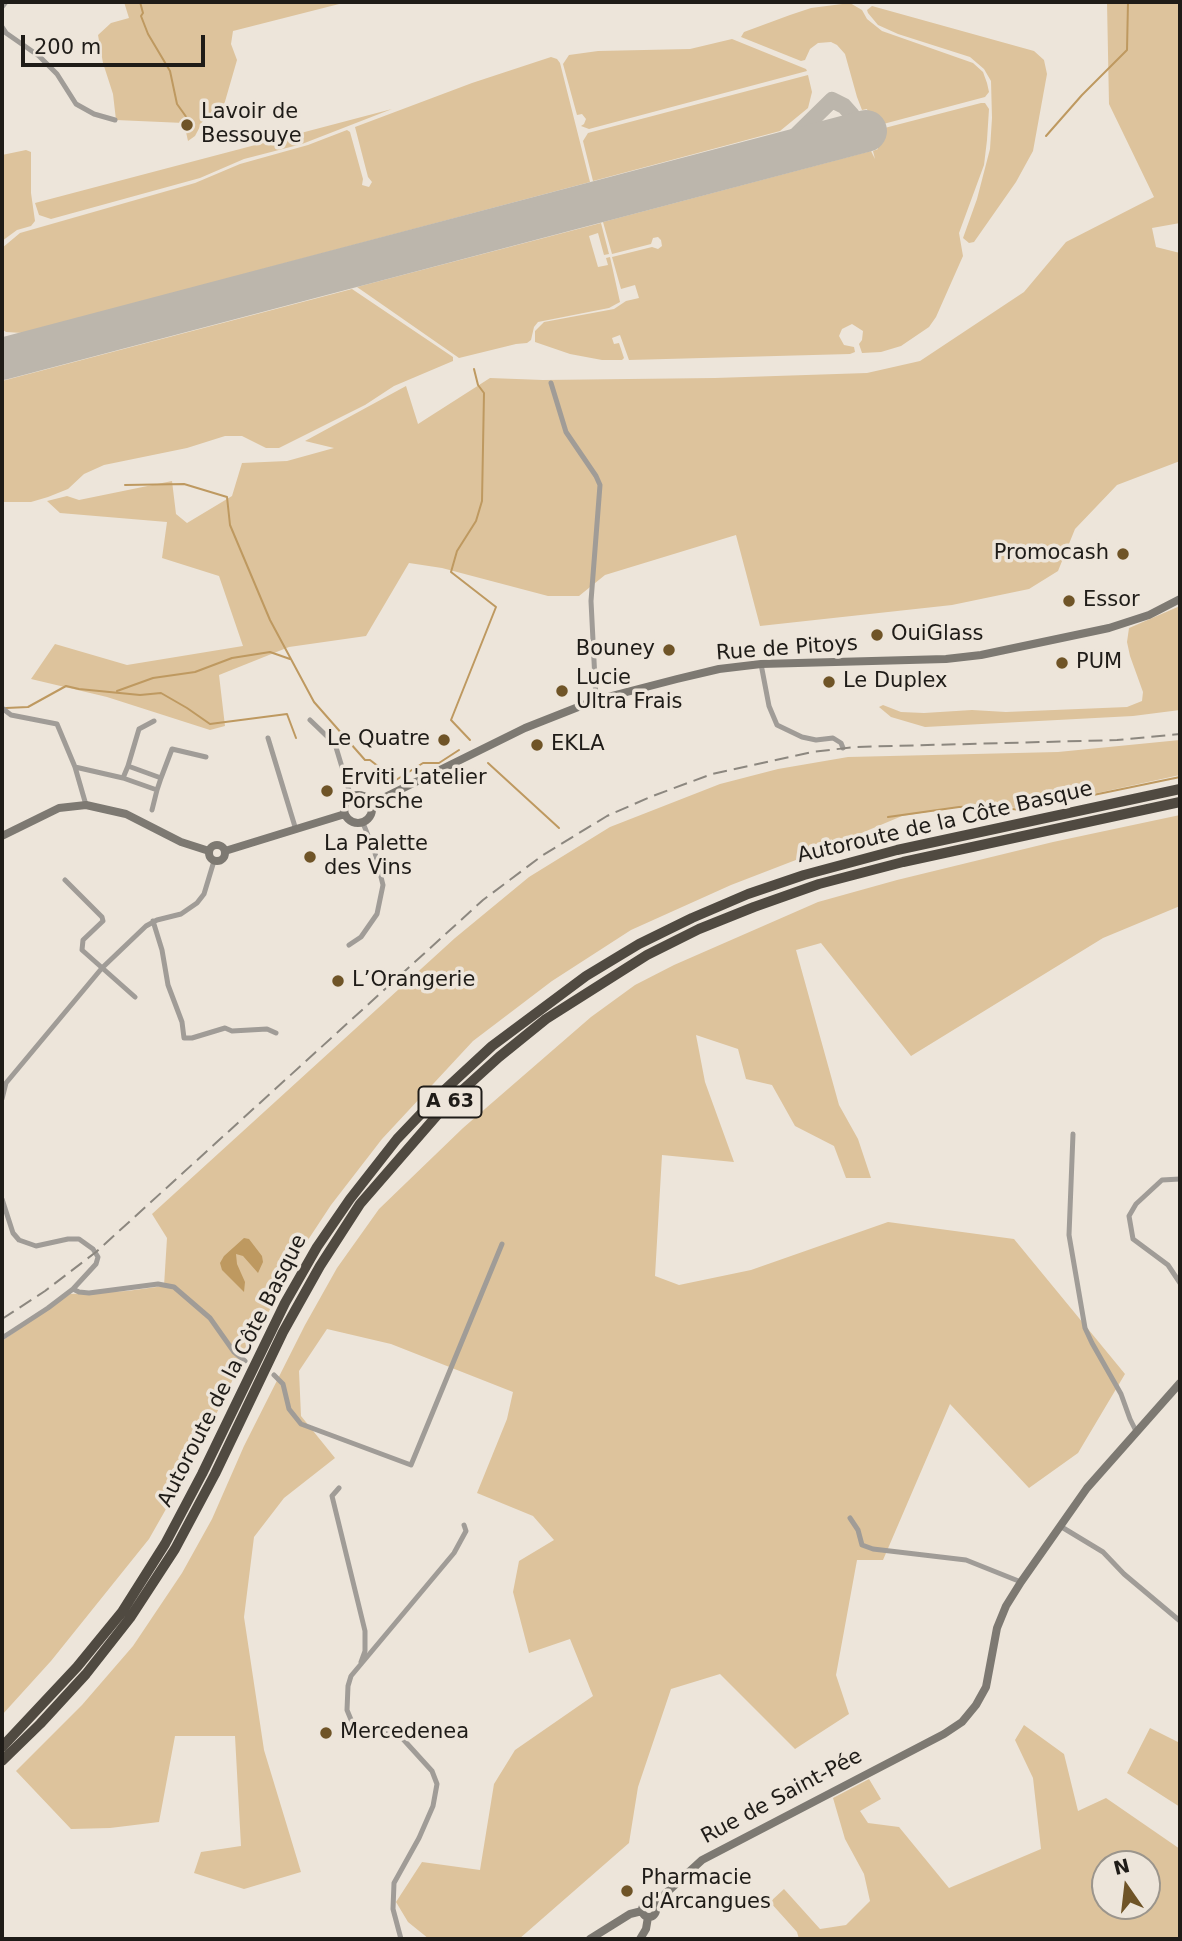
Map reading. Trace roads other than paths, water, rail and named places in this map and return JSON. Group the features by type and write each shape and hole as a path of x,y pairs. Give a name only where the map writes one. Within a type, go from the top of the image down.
{"highway":[{"name":"Autoroute de la Côte Basque","path":"2,1748 32,1718 122,1612 165,1544 202,1474 285,1303 317,1247 350,1199 397,1139 492,1046 586,976 628,951 692,918 748,894 804,875 897,850 1180,789"},
{"name":"Autoroute de la Côte Basque","path":"2,1761 86,1674 130,1618 174,1549 215,1474 283,1332 320,1266 360,1204 446,1105 499,1057 546,1019 646,955 699,929 754,907 819,884 903,862 1180,802"}],"street":[{"path":"2,7 6,2"},
{"path":"2,27 57,74 76,104 94,114 115,120"},
{"path":"551,383 566,432 600,485 591,601 596,700"},
{"name":"Rue de Pitoys","path":"371,804 525,728 596,700 719,669 761,664 946,659 981,655 1109,628 1149,615 1180,599"},
{"path":"761,664 769,706 777,726 802,737 816,740 832,738 844,748"},
{"path":"2,708 11,715 57,724 75,767 86,804"},
{"path":"310,720 335,744 351,797"},
{"path":"123,778 139,729 154,721"},
{"path":"268,738 296,830"},
{"path":"152,810 172,749 206,757"},
{"path":"128,766 161,778"},
{"path":"75,767 123,778 157,790"},
{"path":"363,796 371,804 370,817 363,823 350,821 345,814 345,804 351,797 363,796"},
{"path":"2,836 59,808 86,804 126,814 181,842 209,851"},
{"path":"225,851 345,814"},
{"path":"349,944 361,937 377,914 383,885 375,853 363,823"},
{"path":"209,851 217,845 225,851"},
{"path":"209,851 209,856 214,861"},
{"path":"214,861 223,858 225,851"},
{"path":"2,1099 6,1083 102,968 153,921 181,914 197,903 204,894 214,861"},
{"path":"65,880 103,920 83,940 82,947 135,997"},
{"path":"153,921 162,950 168,985 182,1022 184,1038 225,1028 232,1031 267,1029 276,1033"},
{"path":"2,1077 6,1083"},
{"path":"1073,1134 1069,1235 1085,1328 1117,1386 1137,1433"},
{"path":"1180,1179 1162,1180 1136,1203 1129,1216 1133,1238 1168,1265 1180,1283"},
{"path":"2,1200 13,1233 19,1240 36,1246 74,1238 83,1240 98,1257 96,1264 73,1289 2,1338"},
{"path":"274,1374 283,1384 293,1417 301,1424 411,1465 502,1244"},
{"path":"73,1289 89,1293 158,1284 174,1287 210,1318 234,1352 245,1361"},
{"path":"850,1518 858,1530 862,1545 873,1549 966,1560 1021,1582 1087,1488 1180,1383"},
{"path":"339,1488 332,1496 365,1631 365,1651 360,1665"},
{"path":"401,1939 393,1909 394,1883 425,1825 433,1806 437,1784 432,1771 402,1738 389,1732 359,1731 354,1727 346,1710 348,1686 351,1676 447,1562 467,1531 464,1525"},
{"path":"1059,1525 1103,1552 1124,1574 1180,1620"},
{"name":"Rue de Saint-Pée","path":"645,1914 655,1913 653,1905 702,1860 954,1728 969,1714 986,1687 993,1641 1002,1614 1021,1582"},
{"path":"590,1939 630,1914 645,1914 646,1929 640,1939"}],"waterway":[{"path":"140,2 143,13 141,16 148,34 170,71 177,104 187,118 187,123"},
{"path":"1046,136 1127,50 1128,2"},
{"path":"470,740 451,720 496,607 451,572 457,551 476,521 482,501 484,393 478,385 474,369"},
{"path":"125,485 184,484 227,497 230,525 270,620 314,702 365,760 370,760 396,780 423,763 439,763 459,750"},
{"path":"117,691 153,678 195,672 232,658 270,652 290,659"},
{"path":"6,708 28,707 66,686 140,695 161,693 210,724 287,714 296,738"},
{"path":"488,763 559,828"},
{"path":"888,817 959,807 985,806 1021,810 1180,777"}],"railway":[{"path":"2,1319 45,1291 96,1252 483,900 543,855 607,816 712,774 812,752 855,747 1117,740 1180,734"}],"place":[{"name":"Lavoir de Bessouye","path":"187,125"},
{"name":"Promocash","path":"1123,554"},
{"name":"Essor","path":"1069,601"},
{"name":"OuiGlass","path":"877,635"},
{"name":"Bouney","path":"669,650"},
{"name":"PUM","path":"1062,663"},
{"name":"Le Duplex","path":"829,682"},
{"name":"Lucie Ultra Frais","path":"562,691"},
{"name":"Le Quatre","path":"444,740"},
{"name":"EKLA","path":"537,745"},
{"name":"Erviti L'atelier Porsche","path":"327,791"},
{"name":"La Palette des Vins","path":"310,857"},
{"name":"L’Orangerie","path":"338,981"},
{"name":"Mercedenea","path":"326,1733"},
{"name":"Pharmacie d'Arcangues","path":"627,1891"}]}
